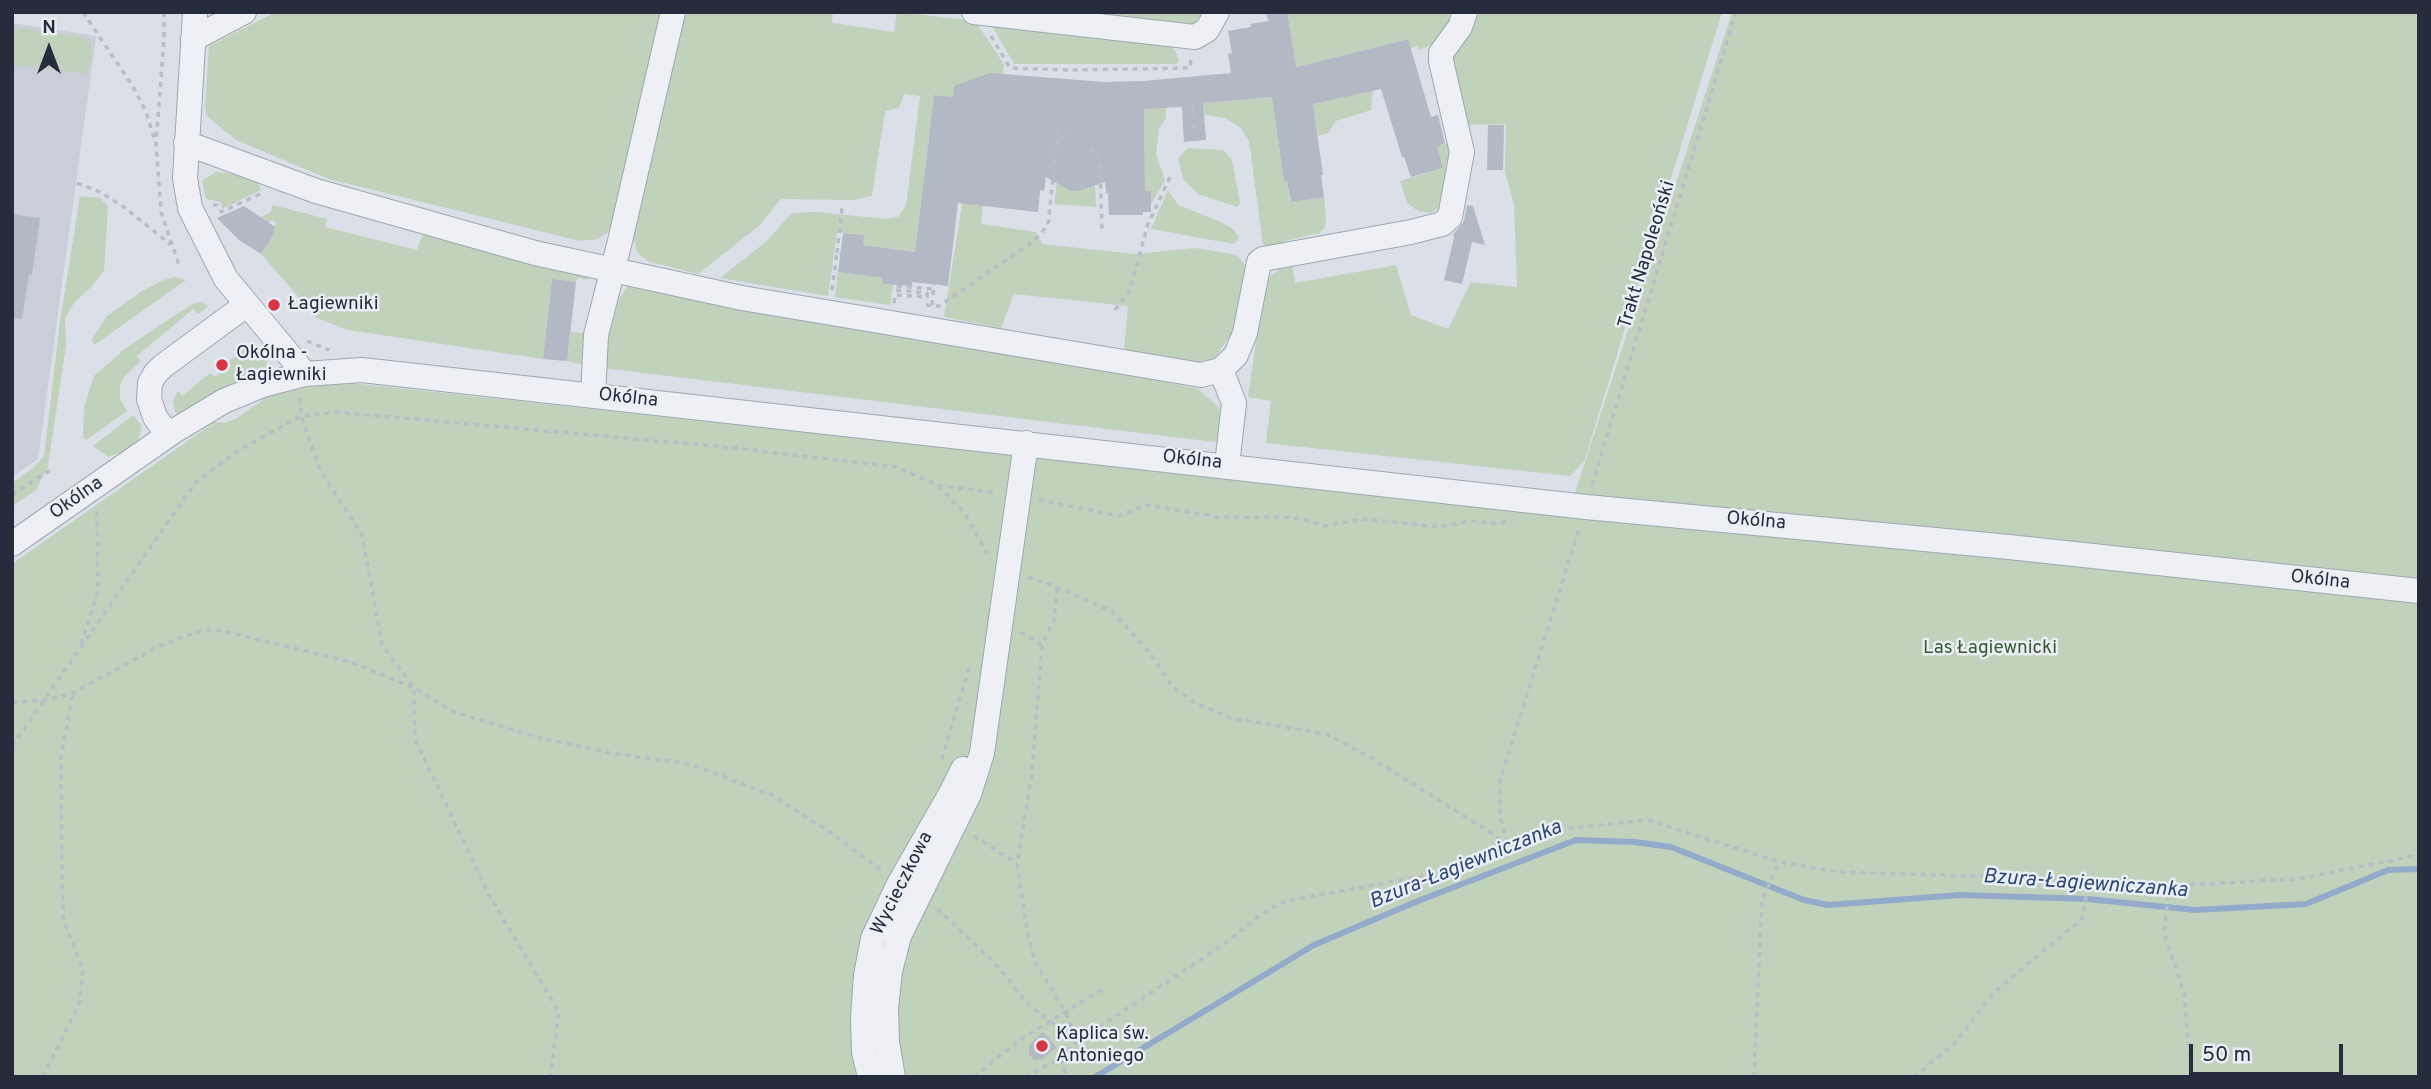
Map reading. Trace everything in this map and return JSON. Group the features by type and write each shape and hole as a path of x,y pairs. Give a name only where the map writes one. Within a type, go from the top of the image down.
{"street":[{"path":"195,12 185,178 190,208 226,279 305,374"},
{"path":"193,39 244,12"},
{"path":"593,396 596,335 673,12"},
{"path":"976,13 1195,37 1207,30 1217,12"},
{"path":"186,143 316,191 509,246 613,270 742,298 1201,375 1221,370 1236,355 1245,334 1256,272 1263,258 1411,232 1442,224 1450,217 1462,152 1441,53 1460,27 1465,12"},
{"path":"168,435 155,417 149,399 150,383 155,374 246,305"},
{"name":"Okólna","path":"12,544 168,435 224,401 263,385 305,374 362,370 1586,507 1970,543 2419,592"},
{"path":"1221,370 1234,403 1227,465"},
{"name":"Wycieczkowa","path":"893,1077 886,1031 890,971 908,891 967,761 988,703 1027,443"},
{"name":"Wycieczkowa","path":"870,1077 864,1052 863,1018 866,975 873,939 908,891"}],"path":[{"path":"83,12 132,85 146,112 156,143"},
{"name":"Trakt Napoleoński","path":"1507,843 1500,816 1500,780 1736,12"},
{"path":"976,13 1010,68 1190,68 1195,37"},
{"path":"1192,104 1194,129"},
{"path":"919,306 939,306 1033,243 1048,225 1058,131 1066,132"},
{"path":"1090,150 1097,151 1100,165 1102,230"},
{"path":"1115,310 1129,292 1148,224 1171,175"},
{"path":"204,203 217,205 221,212 273,188 278,176"},
{"path":"77,183 100,192 124,207 173,246"},
{"path":"831,299 839,253 842,208"},
{"path":"893,308 895,295 927,297 927,293 896,290 896,286 934,287 932,304"},
{"path":"302,337 336,352"},
{"path":"12,746 196,482 236,452 301,416 335,412 726,447 896,467 937,485 1020,496 1119,516 1145,505 1217,517 1292,517 1325,526 1362,519 1440,527 1470,521 1500,524 1511,518"},
{"path":"301,416 320,470 362,535 382,645 414,688 415,739 489,895 559,1012 550,1077"},
{"path":"12,495 50,470"},
{"path":"937,485 964,512 992,562"},
{"path":"79,649 98,592 96,500"},
{"path":"1019,574 1057,587 1113,612 1150,653 1172,686 1195,703 1231,718 1326,734 1368,756 1507,843"},
{"path":"1057,587 1054,620 1042,645 1032,773 1017,864 1035,962 1066,1013 1077,1042"},
{"path":"12,702 73,693 161,645 204,630 224,631 351,662 414,688 454,712 537,737 610,753 690,764 772,795 834,835 908,891 929,902 983,951 1030,1005 1077,1042"},
{"path":"938,770 972,660"},
{"path":"43,1077 80,1002 83,969 64,922 62,882 61,757 73,693"},
{"path":"1025,1077 1061,1058 1077,1042 1230,940 1261,914 1286,901 1461,869 1507,843 1543,831 1648,820 1779,862 1840,872 2131,881 2169,886 2298,879 2419,855"},
{"path":"967,831 1017,864"},
{"path":"1754,1077 1762,900 1779,862"},
{"path":"1914,1077 1955,1043 1993,993 2082,919 2090,881"},
{"path":"2169,886 2164,933 2184,993 2191,1077"},
{"path":"974,1077 1018,1041 1106,988"},
{"path":"1061,1058 1067,1077"}],"shaded area":[{"path":"12,23 96,36 38,459 12,477"}],"green space":[{"path":"276,12 661,12 618,225 598,239 580,241 329,179 236,140 208,117 205,110 209,46"},
{"path":"681,12 833,12 832,23 894,32 897,12 975,21 1004,64 1003,74 954,86 953,97 934,95 915,252 863,245 864,235 837,232 828,296 720,278 767,241 792,213 818,212 886,219 898,217 906,206 920,96 904,94 899,108 885,111 872,196 853,200 781,199 759,226 698,274 647,261 637,252 634,239 630,235"},
{"path":"1023,12 1212,12 1192,31"},
{"path":"1286,12 1458,12 1441,41 1419,50 1417,46 1410,48 1407,39 1296,67"},
{"path":"1473,12 1722,12 1584,462 1570,476 1266,443 1271,401 1248,397 1264,287 1270,276 1279,270 1292,264 1295,283 1396,265 1411,315 1448,329 1471,282 1517,287 1514,204 1505,172 1506,124 1464,125 1456,86 1453,55"},
{"name":"Las Łagiewnicki","path":"1732,12 2419,12 2419,1077 12,1077 12,564 215,422 225,423 237,418 290,381 329,385 342,382 1568,514"},
{"path":"991,24 1166,42 1175,50 1179,61 1176,64 1014,64"},
{"path":"12,27 83,37 90,43 91,56 87,74 12,65"},
{"path":"1373,90 1371,110 1336,121 1328,133 1318,136 1313,104"},
{"path":"1272,97 1284,181 1287,181 1290,202 1324,197 1326,218 1325,227 1320,233 1288,240 1269,248 1263,244 1249,141 1241,128 1225,118 1204,115 1203,103"},
{"path":"1166,107 1166,118 1159,128 1156,154 1165,180 1151,204 1151,191 1145,191 1144,109"},
{"path":"1453,141 1441,206 1431,213 1418,211 1407,203 1400,181 1443,168 1437,147"},
{"path":"1188,148 1223,150 1232,160 1240,203 1237,207 1198,194 1183,179 1178,158"},
{"path":"216,172 255,176 261,190 222,209 221,202 206,199 202,180"},
{"path":"1058,174 1071,191 1095,185 1096,207 1054,204"},
{"path":"1168,190 1178,205 1232,228 1239,237 1234,244 1151,229"},
{"path":"964,192 984,193 981,224 1036,232 1042,244 1135,254 1195,248 1237,255 1248,269 1241,321 1211,363 1163,362 1124,351 1128,306 1014,294 1001,328 944,317"},
{"path":"80,196 100,198 108,206 104,271 74,303 65,318 66,346 48,466 36,490 12,506 12,483 44,456 60,322"},
{"path":"273,205 327,219 325,227 417,250 424,231 589,273 588,280 578,278 576,282 552,279 543,359 348,330 317,318 261,254 271,239 276,222 272,220 269,223 260,217 270,213"},
{"path":"838,272 883,278 883,284 893,285 890,305 835,297"},
{"path":"174,277 186,280 94,345 92,339 107,316 142,291"},
{"path":"629,284 1085,365 1198,389 1219,408 1223,443 594,367 567,361 571,332 609,336 619,299"},
{"path":"202,302 208,306 198,314 193,309 137,356 141,361 123,378 120,386 120,399 127,411 86,440 83,437 84,407 94,376 126,348 175,315 195,303"},
{"path":"244,348 267,360 262,375 178,414 175,412 173,401 178,391 182,396 210,373 215,377 226,368 223,363 237,356 235,350"},
{"path":"133,415 142,426 138,440 131,449 108,457 93,446"}],"building":[{"path":"1265,12 1287,12 1296,67 1408,39 1431,117 1438,115 1445,143 1437,147 1443,168 1411,177 1381,89 1313,104 1324,197 1291,202 1287,181 1284,181 1272,97 1203,103 1206,140 1184,142 1182,107 1144,109 1145,191 1151,191 1151,212 1143,212 1143,215 1109,215 1105,182 1071,191 1046,177 1044,191 1040,190 1038,212 958,203 948,286 912,282 912,286 883,284 883,278 838,272 843,233 864,235 863,245 915,252 934,95 953,97 954,86 990,73 1104,82 1231,73 1228,54 1232,53 1228,31 1269,21"},
{"path":"1488,125 1504,125 1503,170 1487,170"},
{"path":"1467,205 1473,206 1485,245 1472,242 1462,284 1444,280 1453,235 1464,221"},
{"path":"244,206 275,227 261,254 239,240 217,218"},
{"path":"12,214 40,218 32,275 29,275 22,319 12,318"},
{"path":"552,279 576,282 567,361 543,359"},
{"name":"Kaplica św. Antoniego","path":"1043,1032 1056,1047 1043,1059 1034,1060 1029,1054 1029,1045"}],"waterway":[{"name":"Bzura-Łagiewniczanka","path":"1095,1077 1314,945 1418,901 1576,840 1635,842 1671,847 1804,900 1828,905 1960,895 2088,899 2195,910 2306,904 2388,870 2419,869"}],"place":[{"name":"Łagiewniki","path":"274,305"},
{"name":"Okólna - Łagiewniki","path":"222,365"},
{"name":"Kaplica św. Antoniego","path":"1042,1046"}]}
